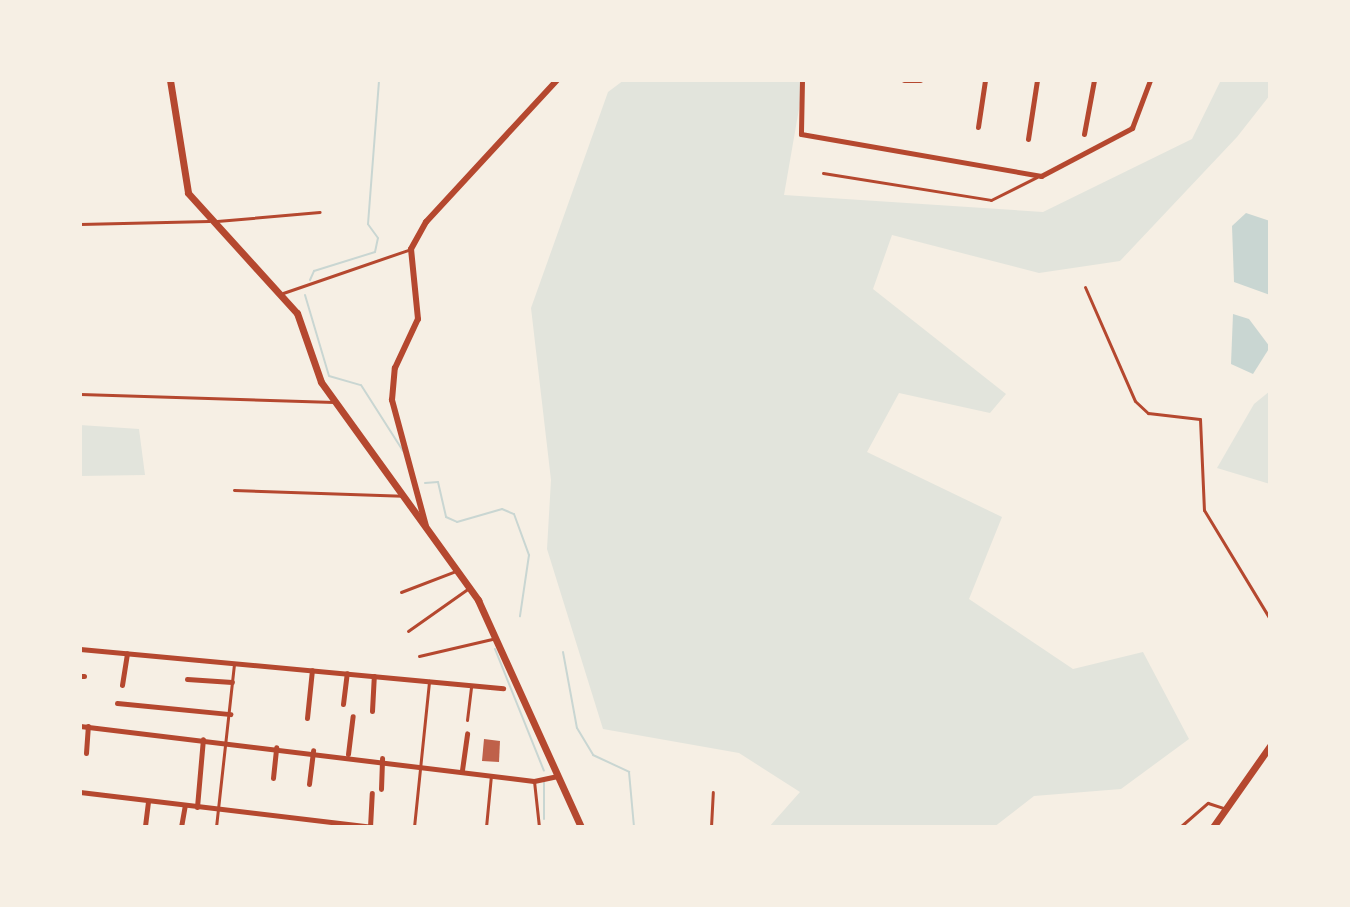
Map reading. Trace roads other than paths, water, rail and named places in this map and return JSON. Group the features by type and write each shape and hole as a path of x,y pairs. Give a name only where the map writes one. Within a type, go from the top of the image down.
{"main road":[{"path":"170,80 181,174 211,221 297,313 321,382 469,588 496,638 581,827"},
{"path":"1213,827 1270,746"}],"street":[{"path":"428,533 392,400 395,368 418,319 411,249 426,222 557,80"},
{"path":"802,80 801,134 1041,176 1132,128 1151,80"},
{"path":"904,80 920,80"},
{"path":"978,127 985,80"},
{"path":"1028,139 1037,80"},
{"path":"1084,134 1094,80"},
{"path":"80,649 503,688"},
{"path":"122,685 127,653"},
{"path":"307,718 312,670"},
{"path":"343,704 347,673"},
{"path":"372,711 374,676"},
{"path":"187,679 232,682"},
{"path":"117,703 230,714"},
{"path":"348,754 353,716"},
{"path":"80,726 382,758 534,781 557,776"},
{"path":"86,753 88,726"},
{"path":"462,770 467,733"},
{"path":"197,807 203,739"},
{"path":"273,778 276,747"},
{"path":"309,784 313,750"},
{"path":"381,789 382,758"},
{"path":"80,792 372,827 372,793"},
{"path":"145,826 148,801"},
{"path":"181,827 185,805"}],"lane":[{"path":"1142,80 1151,80"},
{"path":"823,173 991,200 1041,176"},
{"path":"80,224 211,221 320,212"},
{"path":"280,295 411,249"},
{"path":"1085,287 1135,401 1148,413 1200,419 1204,510 1270,619"},
{"path":"80,394 338,402"},
{"path":"234,490 403,496"},
{"path":"401,592 456,571"},
{"path":"408,631 469,588"},
{"path":"419,656 496,638"},
{"path":"216,827 234,663"},
{"path":"414,827 429,681"},
{"path":"467,720 471,685"},
{"path":"486,827 491,775"},
{"path":"534,781 539,827"},
{"path":"711,827 713,792"},
{"path":"1180,827 1208,803 1226,809"}],"waterway":[{"path":"310,280 314,271 375,252 378,238 368,224 379,80"},
{"path":"305,295 329,376 361,385 403,451"},
{"path":"425,483 438,482 446,517 457,522 502,509 514,514 529,555 520,616"},
{"path":"495,649 544,771"},
{"path":"563,652 577,728 593,755 629,772 634,827"},
{"path":"544,782 544,819"}]}
